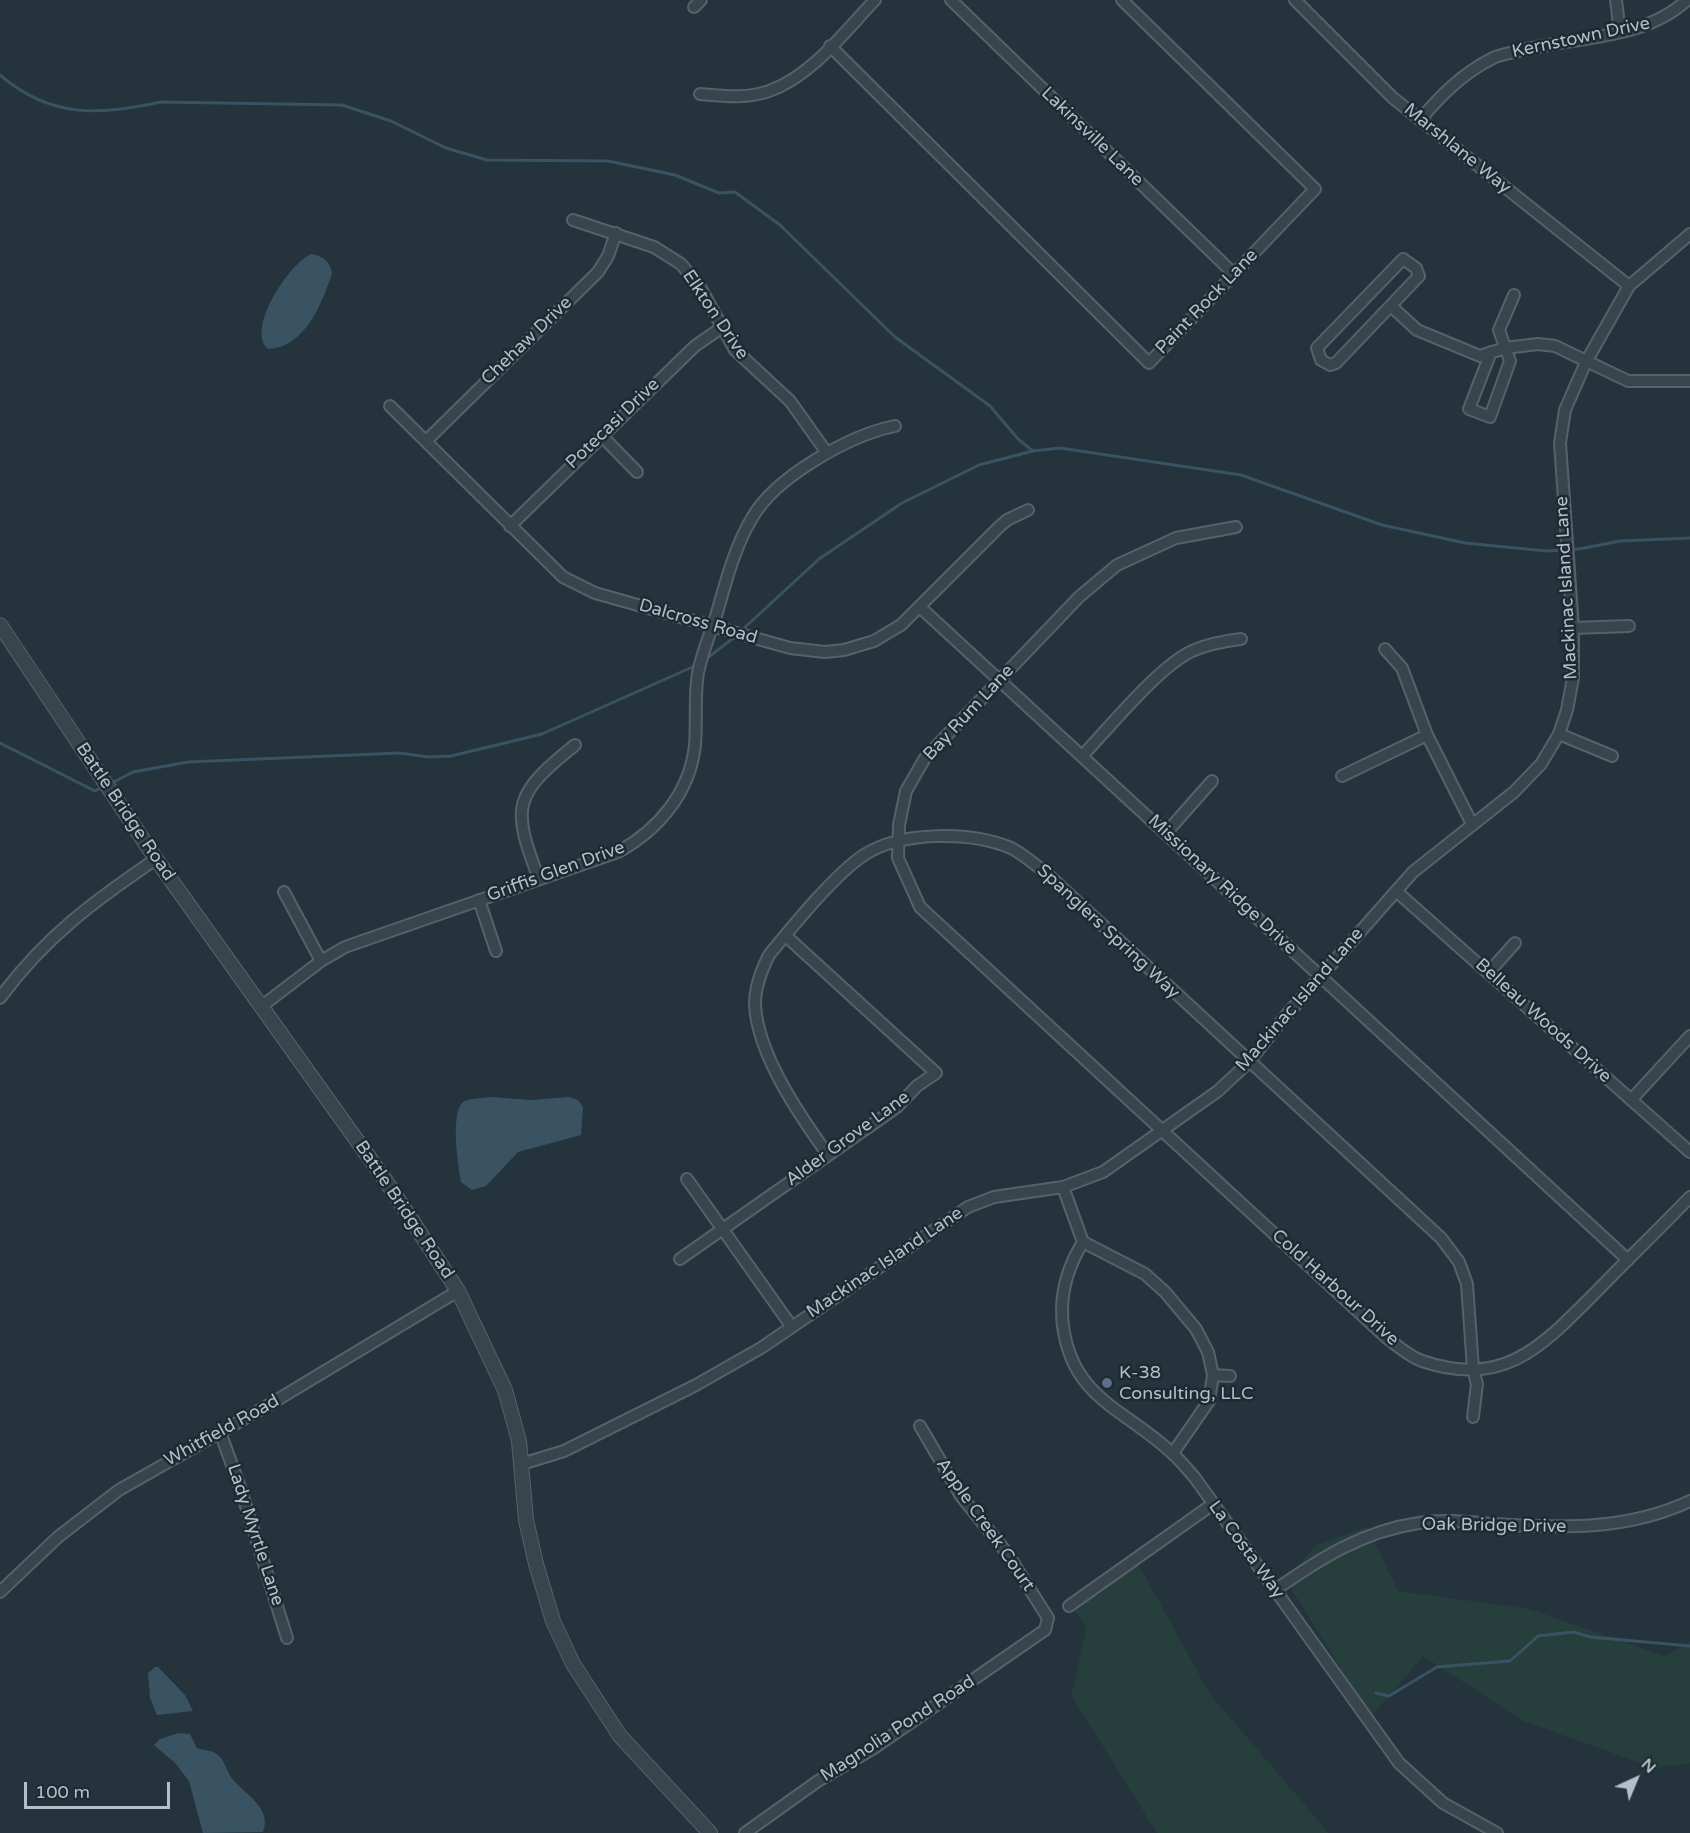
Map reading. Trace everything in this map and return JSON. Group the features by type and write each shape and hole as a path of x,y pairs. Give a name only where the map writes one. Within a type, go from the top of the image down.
{"street":[{"path":"700,94 735,97 769,91 793,78 830,46 875,0"},
{"name":"Lakinsville Lane","path":"951,0 1234,274"},
{"name":"Marshlane Way","path":"1295,0 1394,98 1629,286"},
{"path":"1616,0 1620,32"},
{"name":"Kernstown Drive","path":"1420,120 1455,82 1494,58 1532,47 1648,27 1674,13 1687,0"},
{"name":"Paint Rock Lane","path":"830,46 1149,363 1315,189 1126,1"},
{"name":"Elkton Drive","path":"573,220 654,247 681,264 700,287 721,328 745,362 802,415 827,453"},
{"name":"Chehaw Drive","path":"426,441 598,272 608,256 616,233"},
{"name":"Mackinac Island Lane","path":"522,1464 564,1451 696,1385 761,1348 968,1207 994,1197 1063,1187 1103,1172 1218,1091 1249,1062 1396,891 1425,861 1530,778 1559,734 1574,678 1573,628 1560,444 1565,410 1586,362 1629,286 1690,234"},
{"path":"1403,259 1416,268 1419,276 1391,306 1336,363 1330,365 1317,356 1317,348 1403,259"},
{"path":"1491,352 1469,409 1490,417 1510,361 1499,330 1514,295"},
{"path":"1391,306 1417,330 1480,356 1505,348 1538,344 1554,346 1628,381 1690,381"},
{"name":"Potecasi Drive","path":"510,526 694,346 721,328"},
{"name":"Dalcross Road","path":"390,406 563,577 596,593 790,648 825,652 844,650 886,635 921,608 999,527 1028,510"},
{"name":"Griffis Glen Drive","path":"262,1006 321,961 345,947 618,852 647,834 668,811 684,785 692,760 699,670 735,550 753,515 770,496 827,453 858,436 895,426"},
{"path":"602,436 637,472"},
{"name":"Bay Rum Lane","path":"1162,1131 920,907 898,858 900,810 906,791 919,766 1079,597 1117,565 1176,538 1236,527"},
{"name":"Missionary Ridge Drive","path":"921,608 1628,1260"},
{"name":"Battle Bridge Road","path":"0,625 156,859 423,1234 458,1291 505,1390 516,1426 522,1464 526,1520 553,1621 573,1664 620,1736 710,1833"},
{"path":"1573,628 1629,627"},
{"path":"1082,756 1168,667 1190,652 1209,644 1241,639"},
{"path":"1384,649 1402,669 1427,735 1472,824"},
{"path":"1559,734 1612,756"},
{"path":"1342,776 1427,735"},
{"path":"539,879 522,831 523,804 536,778 575,745"},
{"path":"1167,833 1212,781"},
{"name":"Spanglers Spring Way","path":"828,1155 789,1100 757,1016 756,994 762,968 769,955 853,863 871,851 899,841 974,838 997,843 1023,855 1045,872 1441,1238 1459,1262 1467,1284 1473,1370 1477,1384 1473,1417"},
{"path":"0,998 23,967 53,935 156,859"},
{"name":"Belleau Woods Drive","path":"1396,891 1690,1152"},
{"path":"284,892 321,961"},
{"path":"479,900 496,951"},
{"name":"Alder Grove Lane","path":"680,1259 897,1107 917,1086 936,1073 786,936"},
{"path":"1488,973 1515,943"},
{"path":"1631,1100 1690,1036"},
{"name":"Cold Harbour Drive","path":"1162,1131 1388,1339 1421,1361 1473,1370 1506,1365 1526,1356 1561,1327 1690,1197"},
{"path":"687,1179 792,1327"},
{"path":"1063,1187 1083,1242 1145,1274 1196,1329 1208,1352 1213,1375 1209,1401 1173,1453"},
{"name":"La Costa Way","path":"1083,1242 1072,1261 1064,1287 1061,1316 1065,1342 1075,1369 1090,1390 1107,1406 1173,1453 1213,1504 1399,1763 1443,1803 1497,1833"},
{"name":"Whitfield Road","path":"0,1592 58,1537 119,1490 458,1291"},
{"path":"1213,1375 1230,1376"},
{"name":"Apple Creek Court","path":"920,1426 961,1496 1007,1553 1048,1618 1049,1624"},
{"name":"Lady Myrtle Lane","path":"220,1432 240,1487 287,1638"},
{"name":"Oak Bridge Drive","path":"1275,1590 1336,1549 1395,1527 1442,1521 1570,1528 1594,1527 1640,1519 1690,1500"},
{"path":"1069,1606 1213,1504"},
{"name":"Magnolia Pond Road","path":"745,1833 818,1781 874,1748 956,1693 1045,1630 1049,1624"}],"green space":[{"path":"1367,1527 1398,1591 1530,1609 1665,1656 1690,1641 1690,1763 1654,1768 1523,1721 1423,1656 1371,1717 1285,1579 1317,1545"},
{"path":"1135,1558 1210,1694 1329,1833 1157,1833 1071,1695 1087,1627 1073,1609"}],"water":[{"path":"311,254 323,258 331,270 332,274 323,298 302,332 281,347 268,349 262,340 262,327 273,297 292,270"},
{"path":"491,1097 531,1100 569,1097 578,1100 583,1107 581,1135 518,1152 486,1186 472,1190 461,1182 456,1140 457,1117 463,1102"},
{"path":"158,1667 185,1695 193,1711 157,1715 150,1698 148,1673"},
{"path":"178,1733 190,1734 197,1748 213,1752 221,1757 231,1777 264,1815 263,1832 203,1833 189,1781 175,1763 154,1745 160,1739"}],"waterway":[{"path":"0,75 38,100 76,110 96,111 161,102 342,105 391,121 446,148 487,160 608,161 675,175 719,193 735,192 780,225 895,337 990,406 1018,439 1033,451"},
{"path":"742,630 819,559 902,503 979,465 1033,451 1060,448 1241,475 1382,525 1465,543 1546,551 1579,549 1620,541 1690,538"},
{"path":"705,660 737,635"},
{"path":"110,784 133,772 188,762 400,753 428,757 451,756 542,734 697,665"},
{"path":"0,743 95,791 104,786"},
{"path":"1376,1693 1389,1696 1437,1667 1510,1661 1538,1636 1574,1632 1590,1637 1690,1646"}],"place":[{"name":"K-38 Consulting, LLC","path":"1107,1383"}]}
